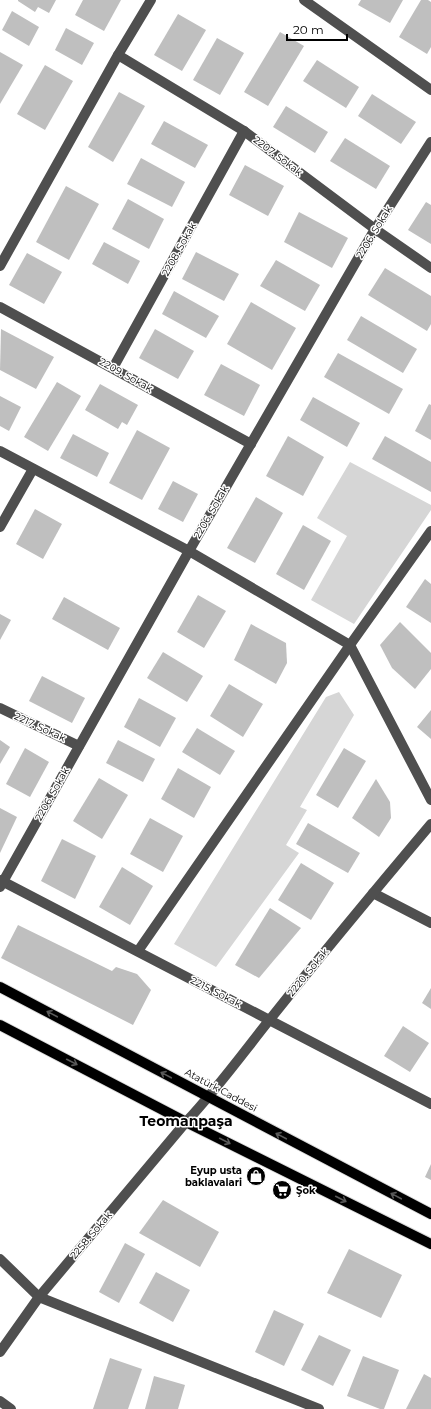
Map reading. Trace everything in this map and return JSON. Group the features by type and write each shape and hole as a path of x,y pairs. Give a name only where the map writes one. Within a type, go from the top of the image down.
{"main road":[{"name":"Atatürk Caddesi","path":"0,987 431,1214"},
{"path":"0,1025 186,1122 431,1244"}],"street":[{"path":"0,266 118,55 151,0"},
{"path":"304,0 431,90"},
{"name":"2207. Sokak","path":"118,55 244,131 431,268"},
{"name":"2208. Sokak","path":"113,368 244,131"},
{"name":"2206. Sokak","path":"1,883 251,444 376,229 431,142"},
{"name":"2209. Sokak","path":"0,307 251,444"},
{"path":"0,452 189,551 350,645 431,800"},
{"path":"0,527 33,469"},
{"path":"138,951 350,645 431,531"},
{"name":"2217. Sokak","path":"0,708 80,746"},
{"name":"2220. Sokak","path":"186,1122 209,1098 270,1019 431,824"},
{"name":"2215. Sokak","path":"1,883 138,951 431,1104"},
{"path":"373,893 431,922"},
{"name":"2258. Sokak","path":"0,1352 39,1297 186,1122"},
{"path":"0,1258 39,1297 319,1409"},
{"path":"0,1401 11,1409"}],"shaded area":[{"path":"350,462 431,505 431,510 354,624 311,600 347,536 317,518"},
{"path":"339,692 354,715 300,807 307,810 286,845 299,853 216,967 174,944 326,697"}],"building":[{"path":"18,0 56,0 49,13 38,7 35,12"},
{"path":"83,0 121,0 104,31 75,15"},
{"path":"361,0 403,0 390,23 358,5"},
{"path":"421,0 428,0 431,2 431,47 427,54 399,37"},
{"path":"12,11 39,27 29,46 2,30"},
{"path":"178,14 206,30 182,71 154,55"},
{"path":"66,28 94,43 82,65 55,50"},
{"path":"280,32 304,46 268,106 244,92"},
{"path":"217,38 244,53 220,95 193,80"},
{"path":"0,52 23,65 0,104"},
{"path":"317,60 359,87 346,108 303,81"},
{"path":"45,65 73,81 45,130 17,114"},
{"path":"119,92 145,106 113,162 88,147"},
{"path":"372,94 416,122 401,144 358,116"},
{"path":"286,106 328,132 315,153 273,127"},
{"path":"164,121 208,145 195,168 151,144"},
{"path":"345,138 390,166 376,189 330,161"},
{"path":"141,158 185,182 172,207 127,184"},
{"path":"245,165 284,186 268,216 229,195"},
{"path":"66,186 99,204 69,260 36,242"},
{"path":"128,199 164,219 149,249 112,229"},
{"path":"426,202 431,205 431,244 408,230"},
{"path":"299,212 348,238 332,268 284,242"},
{"path":"104,242 140,261 128,284 92,264"},
{"path":"196,252 239,274 224,301 182,279"},
{"path":"27,253 62,272 44,304 9,285"},
{"path":"276,260 320,285 305,311 260,286"},
{"path":"385,268 431,296 431,324 427,331 368,295"},
{"path":"174,291 219,316 206,338 162,314"},
{"path":"251,302 296,328 272,370 227,344"},
{"path":"361,316 417,349 403,373 347,340"},
{"path":"1,329 54,357 36,389 0,370"},
{"path":"155,329 194,351 178,379 139,358"},
{"path":"338,353 403,389 389,414 324,377"},
{"path":"221,364 260,385 244,416 204,395"},
{"path":"57,382 81,396 48,451 24,437"},
{"path":"100,384 138,405 127,425 122,422 118,429 85,410"},
{"path":"0,396 21,407 9,431 0,426"},
{"path":"313,397 360,423 347,447 300,420"},
{"path":"429,404 431,405 431,440 415,431"},
{"path":"137,430 170,448 142,500 109,483"},
{"path":"73,434 109,453 97,477 60,458"},
{"path":"288,436 324,457 303,496 266,476"},
{"path":"385,436 431,462 431,492 372,459"},
{"path":"173,481 198,494 183,522 158,509"},
{"path":"256,497 283,513 255,563 227,548"},
{"path":"35,509 62,524 43,559 16,544"},
{"path":"303,525 331,541 304,590 276,574"},
{"path":"425,579 431,584 431,623 406,607"},
{"path":"198,595 226,611 204,648 177,632"},
{"path":"64,597 120,628 108,650 52,619"},
{"path":"0,614 11,620 0,640"},
{"path":"400,622 431,653 431,669 415,689 392,668 380,645"},
{"path":"251,624 286,643 287,663 276,684 234,660"},
{"path":"163,652 203,676 187,702 147,678"},
{"path":"42,676 85,698 72,723 29,701"},
{"path":"229,684 263,704 243,737 210,716"},
{"path":"139,698 176,718 160,747 124,727"},
{"path":"431,710 431,739 417,727"},
{"path":"197,728 235,751 220,775 182,752"},
{"path":"0,740 10,747 0,764"},
{"path":"118,740 155,759 143,782 106,763"},
{"path":"25,748 49,762 30,797 6,784"},
{"path":"344,748 366,761 338,808 316,795"},
{"path":"178,768 211,787 194,818 161,799"},
{"path":"99,778 128,795 102,839 73,821"},
{"path":"376,779 390,802 391,818 379,837 352,818"},
{"path":"0,808 17,817 0,853"},
{"path":"150,818 183,836 163,872 130,854"},
{"path":"308,823 360,853 348,873 296,844"},
{"path":"62,839 96,856 75,899 41,881"},
{"path":"301,863 334,883 311,920 278,900"},
{"path":"122,867 153,886 130,925 99,907"},
{"path":"270,908 301,928 259,978 235,965"},
{"path":"18,925 112,971 116,967 137,974 151,990 133,1025 1,958"},
{"path":"431,988 431,1009 422,1003"},
{"path":"403,1026 429,1043 410,1072 384,1056"},
{"path":"431,1164 431,1180 425,1177"},
{"path":"163,1200 219,1232 200,1267 139,1233"},
{"path":"125,1243 145,1254 119,1303 99,1292"},
{"path":"349,1249 402,1275 381,1318 327,1293"},
{"path":"156,1272 190,1290 173,1322 139,1303"},
{"path":"274,1310 304,1324 284,1366 255,1352"},
{"path":"319,1335 351,1350 333,1386 301,1370"},
{"path":"363,1356 399,1370 384,1409 380,1409 347,1396"},
{"path":"110,1358 142,1369 128,1409 93,1409"},
{"path":"424,1374 431,1378 431,1409 406,1409"},
{"path":"154,1376 185,1385 178,1409 145,1409"}],"place":[{"name":"Eyup usta baklavalari","path":"256,1176"},
{"name":"Şok","path":"282,1190"}],"district":[{"name":"Teomanpaşa","path":"186,1121"}]}
